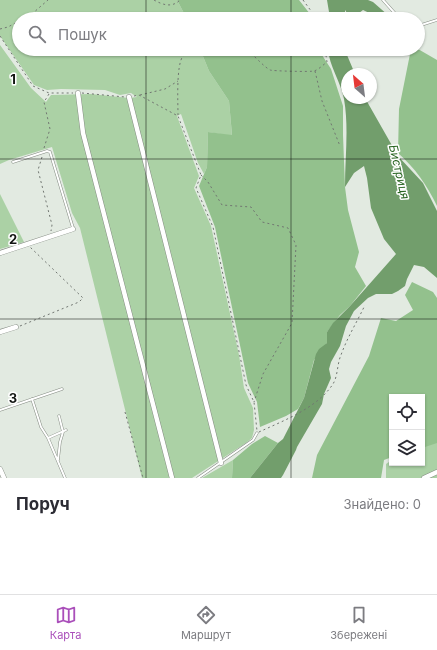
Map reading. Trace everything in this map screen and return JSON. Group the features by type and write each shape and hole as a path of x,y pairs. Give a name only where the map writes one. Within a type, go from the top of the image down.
{"street":[{"path":"78,93 83,133 172,478"},
{"path":"129,97 222,463"},
{"path":"0,253 73,229"},
{"path":"0,332 16,327"},
{"path":"0,469 4,478"},
{"path":"424,478 437,472"}],"lane":[{"path":"383,0 394,12"},
{"path":"425,24 437,20"},
{"path":"13,162 43,152 48,151 51,153 73,229"},
{"path":"0,410 62,389"},
{"path":"32,399 41,427 48,438 65,478"},
{"path":"58,461 58,452 65,431 59,416"},
{"path":"48,438 65,431"},
{"path":"198,478 222,463 253,440 257,433"}],"path":[{"path":"34,12 48,0"},
{"path":"154,0 168,5 173,5 180,0"},
{"path":"303,0 312,12"},
{"path":"0,29 12,25"},
{"path":"0,36 12,54"},
{"path":"13,56 33,86 49,93 78,93 129,97 165,89 178,81"},
{"path":"183,56 180,64 178,81 178,116 201,175 208,182 222,205 251,207 262,222 288,228 296,245 292,323 263,374 254,402"},
{"path":"254,56 271,70 315,71 327,62 326,56"},
{"path":"315,71 322,101 340,146"},
{"path":"49,93 44,102 50,129 38,170 52,225 50,237"},
{"path":"139,95 178,116"},
{"path":"201,175 196,188 213,227 246,385 254,402 257,433 304,410 331,386 335,379 337,367 343,350 365,305"},
{"path":"16,327 79,302 83,298 26,244"},
{"path":"125,412 143,478"}],"shaded area":[{"path":"0,0 177,0 183,12 12,12 12,53 0,36"},
{"path":"177,0 299,0 308,12 183,12"},
{"path":"0,45 31,88 46,102 51,95 91,94 129,98 137,97 131,93 120,95 105,90 47,90 34,85 14,56 203,56 209,71 229,101 232,136 208,132 207,167 204,174 198,163 181,114 177,116 199,176 194,188 211,226 239,355 244,388 253,408 254,430 252,438 246,443 192,478 142,478 80,228 72,213 52,147 0,164"},
{"path":"425,53 437,60 437,206 420,177 398,153 399,109 410,56 425,56"},
{"path":"203,56 323,56 331,69 341,104 343,106 345,187 348,210 359,252 355,267 366,286 327,332 327,343 314,360 304,398 298,409 260,427 257,402 248,383 215,227 199,186 207,167 208,132 232,135 229,101 209,71"},
{"path":"0,194 24,242 0,249"},
{"path":"412,282 433,292 437,298 437,443 425,447 425,394 389,394 389,458 384,460 381,478 312,478 317,455 369,356 381,318 396,321 413,310 405,295"},
{"path":"437,428 437,478 386,478 386,464 389,462 389,466 425,466 425,437"},
{"path":"265,436 278,443 250,478 232,478 233,460 252,444"},
{"path":"233,460 232,478 202,478"}],"water":[{"path":"327,0 368,0 373,2 384,12 367,12 363,10 360,12 346,12 345,10 345,12 329,12"},
{"path":"329,56 347,56 352,68 341,68 341,90"},
{"name":"Бистриця","path":"344,104 368,104 398,156 423,183 437,211 437,278 424,267 414,265 405,286 392,294 376,294 368,298 354,311 346,326 340,346 331,362 329,369 331,378 324,394 322,404 297,447 283,475 281,478 250,478 278,443 283,439 304,398 316,354 319,349 327,343 327,332 333,323 396,254 384,239 371,208 364,166 354,173 345,187 347,132"}]}
